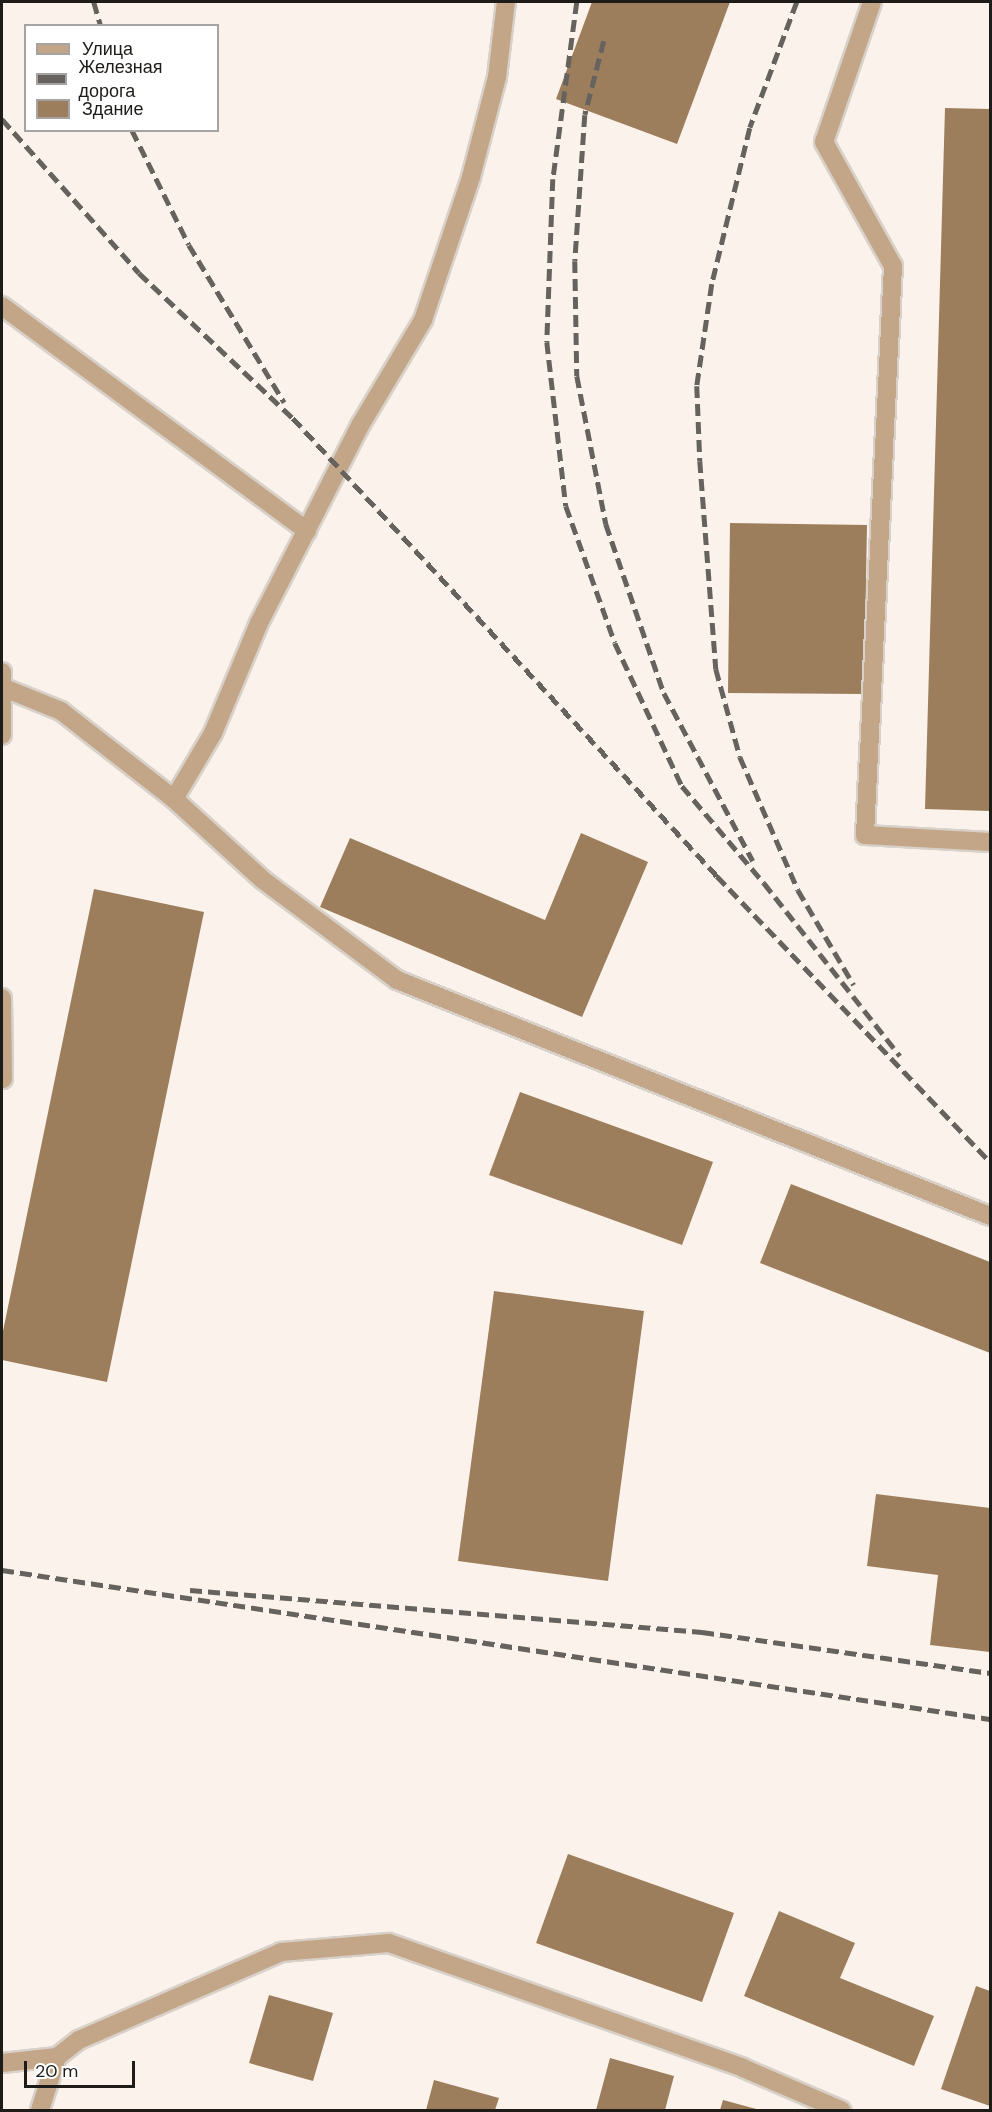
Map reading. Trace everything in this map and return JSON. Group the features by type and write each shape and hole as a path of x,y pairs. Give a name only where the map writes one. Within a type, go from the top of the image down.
{"street":[{"path":"174,799 213,733 259,623 361,424 423,320 471,177 491,99 506,2"},
{"path":"872,2 824,142 893,266 865,835 990,842"},
{"path":"2,306 307,531"},
{"path":"2,735 2,683 61,711 174,799 263,880 397,980 990,1216"},
{"path":"2,998 3,1079"},
{"path":"2,2063 57,2057 79,2040 281,1952 389,1942 743,2068 841,2110"},
{"path":"40,2110 57,2057"}],"building":[{"path":"592,2 730,2 677,144 556,99"},
{"path":"945,108 990,109 990,811 925,809"},
{"path":"730,523 867,525 864,694 728,693"},
{"path":"581,833 648,862 582,1017 320,907 350,838 545,920"},
{"path":"94,889 204,912 107,1382 2,1360 2,1336"},
{"path":"520,1092 713,1162 682,1245 489,1175"},
{"path":"791,1184 990,1262 990,1353 760,1263"},
{"path":"494,1291 644,1311 608,1581 458,1561"},
{"path":"876,1494 990,1508 990,1652 930,1645 938,1575 867,1566"},
{"path":"568,1854 734,1913 702,2002 536,1943"},
{"path":"779,1911 855,1943 840,1978 934,2016 914,2066 744,1996"},
{"path":"976,1986 990,1991 990,2106 941,2089"},
{"path":"269,1995 333,2013 313,2081 249,2063"},
{"path":"610,2058 674,2076 665,2110 596,2110"},
{"path":"434,2080 499,2098 495,2110 426,2110"},
{"path":"723,2100 760,2110 720,2110"}],"railway":[{"path":"94,2 100,24"},
{"path":"577,2 553,179 547,342 566,506 615,643 682,786 764,883 900,1056"},
{"path":"797,2 750,128 712,284 697,386 700,461 716,669 740,757 798,890 854,985"},
{"path":"604,41 585,115 575,261 577,376 606,524 664,693 753,861"},
{"path":"2,119 139,273 293,418 717,876 990,1162"},
{"path":"133,132 189,245 284,402"},
{"path":"2,1570 990,1719"},
{"path":"190,1590 702,1632 990,1673"}]}
